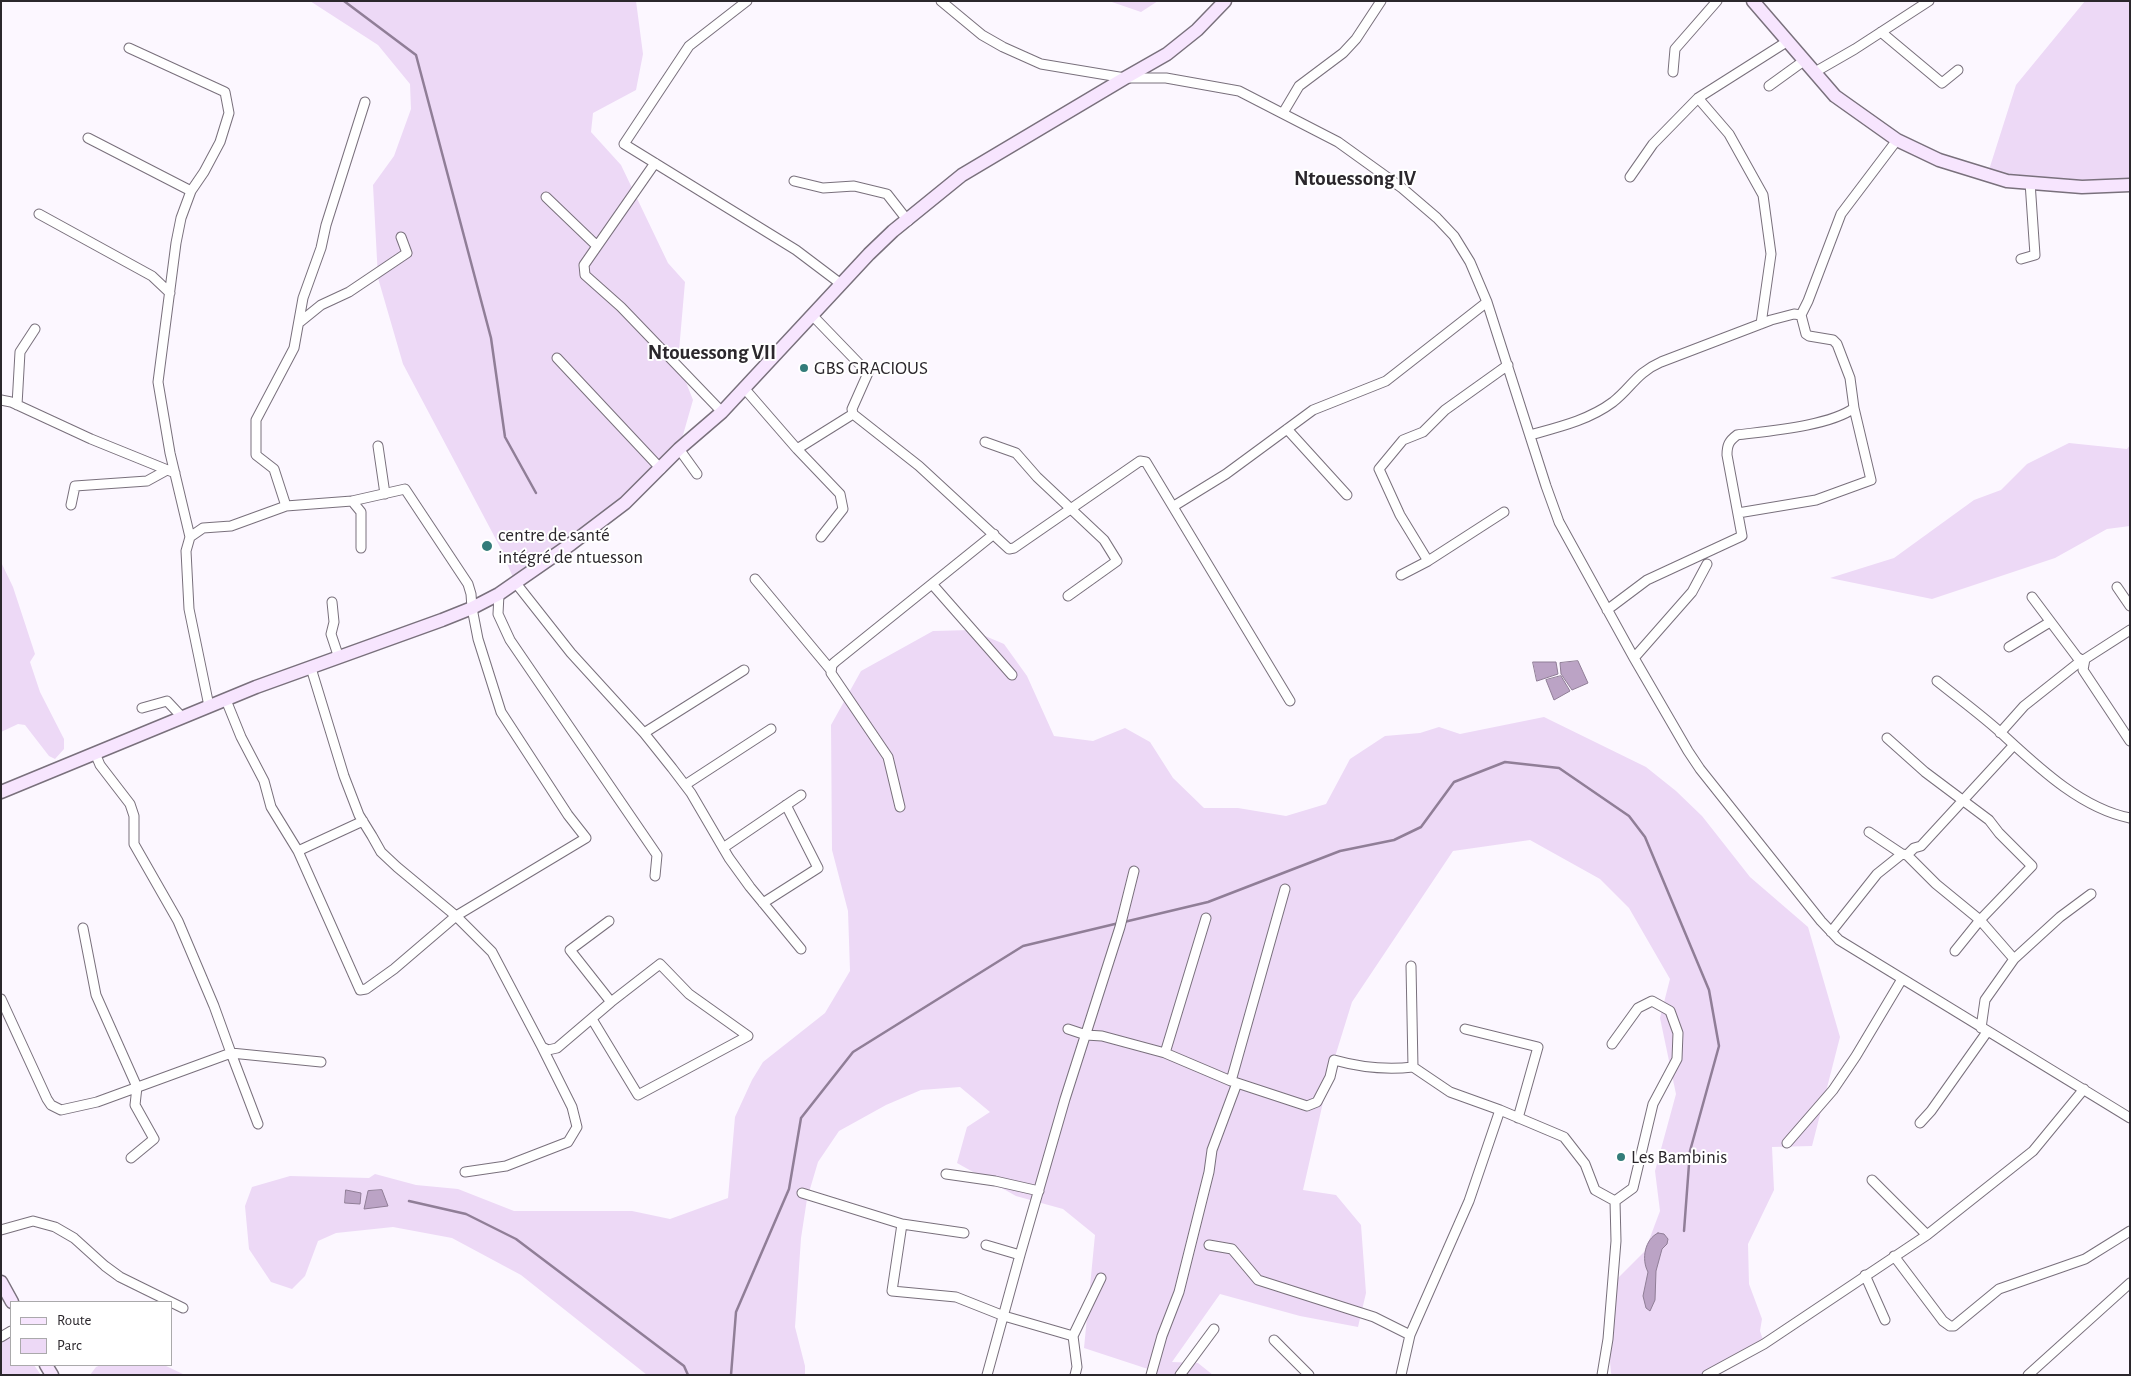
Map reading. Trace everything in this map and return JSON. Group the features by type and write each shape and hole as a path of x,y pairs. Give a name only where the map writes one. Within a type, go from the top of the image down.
{"street":[{"path":"747,1 689,46 624,144 796,250 841,284"},
{"path":"941,1 982,35 1003,47 1041,64 1125,78 1166,78 1239,91 1338,142 1402,188 1437,218 1454,236 1470,262 1487,302 1559,522 1634,658 1696,763 1776,866 1831,932 1858,953 2130,1118"},
{"path":"1,792 209,706 472,608 499,594 624,503 661,469 679,449 722,412 869,254 908,220 978,164 1167,54 1182,43 1225,1"},
{"path":"1284,113 1299,86 1343,53 1356,39 1380,1"},
{"path":"1673,72 1674,49 1717,1"},
{"path":"1753,1 1835,96 1897,140 1939,160 2007,181 2082,186 2130,185"},
{"path":"1815,72 1929,1"},
{"path":"1881,32 1942,83 1958,70"},
{"path":"1630,177 1653,144 1698,98 1788,41"},
{"path":"129,48 225,92 229,113 220,142 204,172 191,191 181,218 158,382 171,472 190,537 186,551 188,609 209,706"},
{"path":"1769,86 1805,60"},
{"path":"1698,98 1729,134 1763,195 1771,254 1761,324"},
{"path":"286,506 274,469 256,455 256,420 294,348 303,298 321,248 326,225 365,102"},
{"path":"88,138 191,191"},
{"path":"1738,512 1816,500 1871,480 1854,408 1850,378 1837,344 1833,340 1808,336 1801,315 1840,214 1897,140"},
{"path":"655,163 584,265 586,274 621,307 722,412"},
{"path":"794,181 823,188 854,186 887,194 908,220"},
{"path":"2021,259 2035,255 2030,182"},
{"path":"546,197 597,246"},
{"path":"38,214 152,276 170,293"},
{"path":"300,322 321,305 349,292 407,253 401,237"},
{"path":"1174,506 1226,474 1312,410 1386,381 1487,302"},
{"path":"812,314 868,373 852,408 854,414 919,466 1006,547 1014,548 1142,460 1146,462 1290,701"},
{"path":"1530,435 1576,422 1600,411 1615,400 1645,369 1761,324 1794,314 1801,315"},
{"path":"17,404 20,352 35,329"},
{"path":"557,358 661,469"},
{"path":"1428,561 1400,515 1379,469 1403,440 1423,432 1445,410 1508,365"},
{"path":"744,388 797,449 840,494 843,509 821,537"},
{"path":"1,400 17,404 171,472"},
{"path":"1607,610 1647,580 1742,536 1727,455 1727,445 1737,435 1792,428 1822,421 1854,408"},
{"path":"797,449 854,414"},
{"path":"1287,429 1347,495"},
{"path":"985,442 1016,453 1037,477 1104,540 1118,562 1068,596"},
{"path":"378,446 385,494"},
{"path":"679,449 697,474"},
{"path":"71,505 75,486 147,482 171,472"},
{"path":"190,537 203,528 231,526 286,506 352,501 406,489 461,572 471,594 472,608 484,660 501,712 568,815 586,838 456,916 394,968 366,989 360,990 298,852 271,806 264,780 241,737 226,700"},
{"path":"352,501 361,512 361,548"},
{"path":"1401,575 1428,561 1504,512"},
{"path":"830,670 835,662 994,534"},
{"path":"1634,658 1692,592 1707,564"},
{"path":"755,579 830,670 830,673 888,757 900,807"},
{"path":"515,582 571,653 644,733 685,785 724,848 763,903 801,948"},
{"path":"932,584 1012,675"},
{"path":"2117,587 2130,606"},
{"path":"499,594 498,614 510,640 657,855 656,876"},
{"path":"2032,597 2050,622 2084,659 2083,670 2130,740"},
{"path":"332,602 334,622 331,634 338,658"},
{"path":"2009,647 2050,622"},
{"path":"2000,733 2024,706 2084,659 2130,630"},
{"path":"311,668 338,757 363,821 381,852 396,867 456,916 496,959 572,1107 577,1127 568,1142 506,1166 465,1172"},
{"path":"644,733 744,670"},
{"path":"1937,681 2000,733 2012,746 2087,804 2115,815 2130,818"},
{"path":"142,708 166,701 182,717"},
{"path":"685,785 771,729"},
{"path":"1887,738 1925,772 1988,820 1999,834 2032,866 1980,920 1955,951"},
{"path":"1831,932 1877,874 1914,848 1921,846 2012,746"},
{"path":"95,753 100,765 130,804 134,816 134,844 178,921 214,1006 258,1124"},
{"path":"724,848 801,795"},
{"path":"763,903 818,868 786,805"},
{"path":"298,852 363,821"},
{"path":"1869,832 1905,855 1936,884 1980,920 2014,959"},
{"path":"987,1375 1020,1254 1120,927 1134,871"},
{"path":"1151,1375 1162,1336 1179,1292 1209,1172 1212,1150 1234,1082 1285,889"},
{"path":"1920,1123 1984,1030 1985,1000 2014,959 2060,917 2090,894"},
{"path":"1166,1052 1206,918"},
{"path":"609,921 570,950 611,1002"},
{"path":"83,928 96,995 137,1087 135,1105 154,1139 131,1158"},
{"path":"542,1047 548,1050 557,1048 611,1002 660,964 689,994 748,1036 638,1095 592,1019"},
{"path":"1411,966 1413,1067"},
{"path":"1787,1142 1832,1090 1856,1056 1902,979"},
{"path":"1,999 51,1105 61,1110 97,1102 231,1053 321,1062"},
{"path":"1612,1044 1638,1008 1652,1001 1670,1011 1678,1033 1677,1059 1653,1104 1633,1188 1614,1201"},
{"path":"1068,1029 1086,1035 1102,1036 1166,1052 1234,1082 1311,1106 1317,1102 1330,1077 1334,1060 1351,1064 1401,1069 1413,1067 1450,1092 1500,1110 1564,1137 1585,1164 1595,1190 1614,1201"},
{"path":"1465,1029 1538,1047 1518,1118"},
{"path":"1711,1374 1764,1344 1927,1235 2033,1151 2084,1089"},
{"path":"1402,1375 1410,1335 1469,1201 1500,1110"},
{"path":"946,1174 995,1181 1039,1191"},
{"path":"1872,1180 1927,1235"},
{"path":"802,1192 902,1224 964,1233"},
{"path":"1602,1375 1608,1339 1616,1241 1614,1201"},
{"path":"1,1230 27,1222 55,1227 74,1238 120,1277 169,1301"},
{"path":"902,1224 892,1291 956,1297 1004,1316 1073,1336"},
{"path":"1894,1256 1942,1321 1950,1326 1954,1326 1999,1289 2085,1259 2130,1231"},
{"path":"986,1245 1020,1254"},
{"path":"1209,1245 1232,1249 1258,1280 1374,1317 1410,1335"},
{"path":"1865,1276 1885,1320"},
{"path":"1075,1375 1077,1367 1073,1336 1101,1278"},
{"path":"1,1282 11,1301"},
{"path":"2028,1375 2130,1283"},
{"path":"172,1303 183,1308"},
{"path":"1180,1375 1214,1329"},
{"path":"1274,1340 1309,1375"}],"green space":[{"path":"310,1 636,1 643,54 636,90 593,113 591,132 621,165 668,263 685,282 678,362 693,400 679,449 661,469 515,582 500,547 403,364 378,278 373,185 394,156 411,109 410,84 378,45"},
{"path":"1109,1 1158,1 1141,12"},
{"path":"2085,1 2130,1 2130,182 2100,188 1988,173 2016,85"},
{"path":"2069,443 2127,449 2130,445 2130,526 2107,529 2055,558 1932,599 1830,578 1894,558 1974,500 2001,490 2027,464"},
{"path":"1,562 13,587 35,654 30,662 40,692 64,739 64,749 55,759 49,756 25,725 18,724 1,732"},
{"path":"971,630 1004,644 1027,676 1054,736 1093,741 1125,728 1150,742 1173,778 1204,808 1238,808 1286,816 1326,804 1350,759 1385,736 1420,733 1439,727 1460,734 1544,717 1646,767 1676,791 1702,816 1750,877 1808,927 1840,1037 1812,1146 1772,1147 1774,1190 1748,1244 1749,1284 1762,1319 1760,1331 1764,1343 1704,1375 1612,1375 1611,1373 1608,1339 1611,1285 1645,1251 1660,1211 1655,1171 1676,1094 1660,1018 1670,979 1629,908 1600,879 1530,840 1453,851 1352,1002 1329,1076 1303,1190 1336,1195 1361,1225 1366,1293 1358,1327 1300,1316 1220,1294 1172,1362 1198,1363 1213,1375 1149,1375 1151,1370 1084,1348 1095,1235 1063,1209 1016,1196 957,1163 967,1127 990,1112 960,1087 921,1090 886,1105 839,1131 818,1162 807,1199 801,1238 795,1327 805,1366 805,1375 647,1375 521,1275 452,1238 393,1227 336,1233 318,1241 305,1276 292,1289 271,1282 249,1249 245,1206 252,1187 290,1176 369,1178 375,1174 416,1185 458,1189 514,1211 632,1211 670,1219 728,1198 735,1117 752,1080 763,1062 825,1013 850,971 848,911 832,850 831,725 861,671 933,631"},
{"path":"1,1331 10,1339 10,1366 35,1366 41,1375 1,1375"},
{"path":"166,1366 185,1375 90,1375 96,1367"}],"shaded area":[{"path":"1578,661 1588,683 1572,690 1561,674 1560,663"},
{"path":"1533,662 1556,662 1558,674 1537,681"},
{"path":"1561,676 1570,691 1554,700 1546,680"},
{"path":"346,1190 361,1193 360,1204 345,1203"},
{"path":"382,1190 388,1206 364,1209 368,1191"},
{"path":"1658,1233 1664,1234 1668,1239 1667,1244 1662,1249 1656,1271 1655,1300 1650,1311 1646,1308 1643,1296 1648,1272 1645,1250 1650,1240"}],"waterway":[{"path":"344,1 416,55 491,338 505,437 536,493"},
{"path":"1124,922 1208,902 1340,851 1394,840 1421,827 1454,782 1505,762 1559,768 1629,816 1645,837 1709,990 1719,1046 1690,1151 1684,1231"},
{"path":"731,1375 736,1312 789,1189 801,1118 853,1052 1023,946 1119,923"},
{"path":"409,1201 466,1214 516,1239 684,1366 688,1375"}],"place":[{"name":"GBS GRACIOUS","path":"804,368"},
{"name":"centre de santé intégré de ntuesson","path":"487,546"},
{"name":"Les Bambinis","path":"1621,1157"}],"district":[{"name":"Ntouessong IV","path":"1355,179"},
{"name":"Ntouessong VII","path":"712,353"}]}
